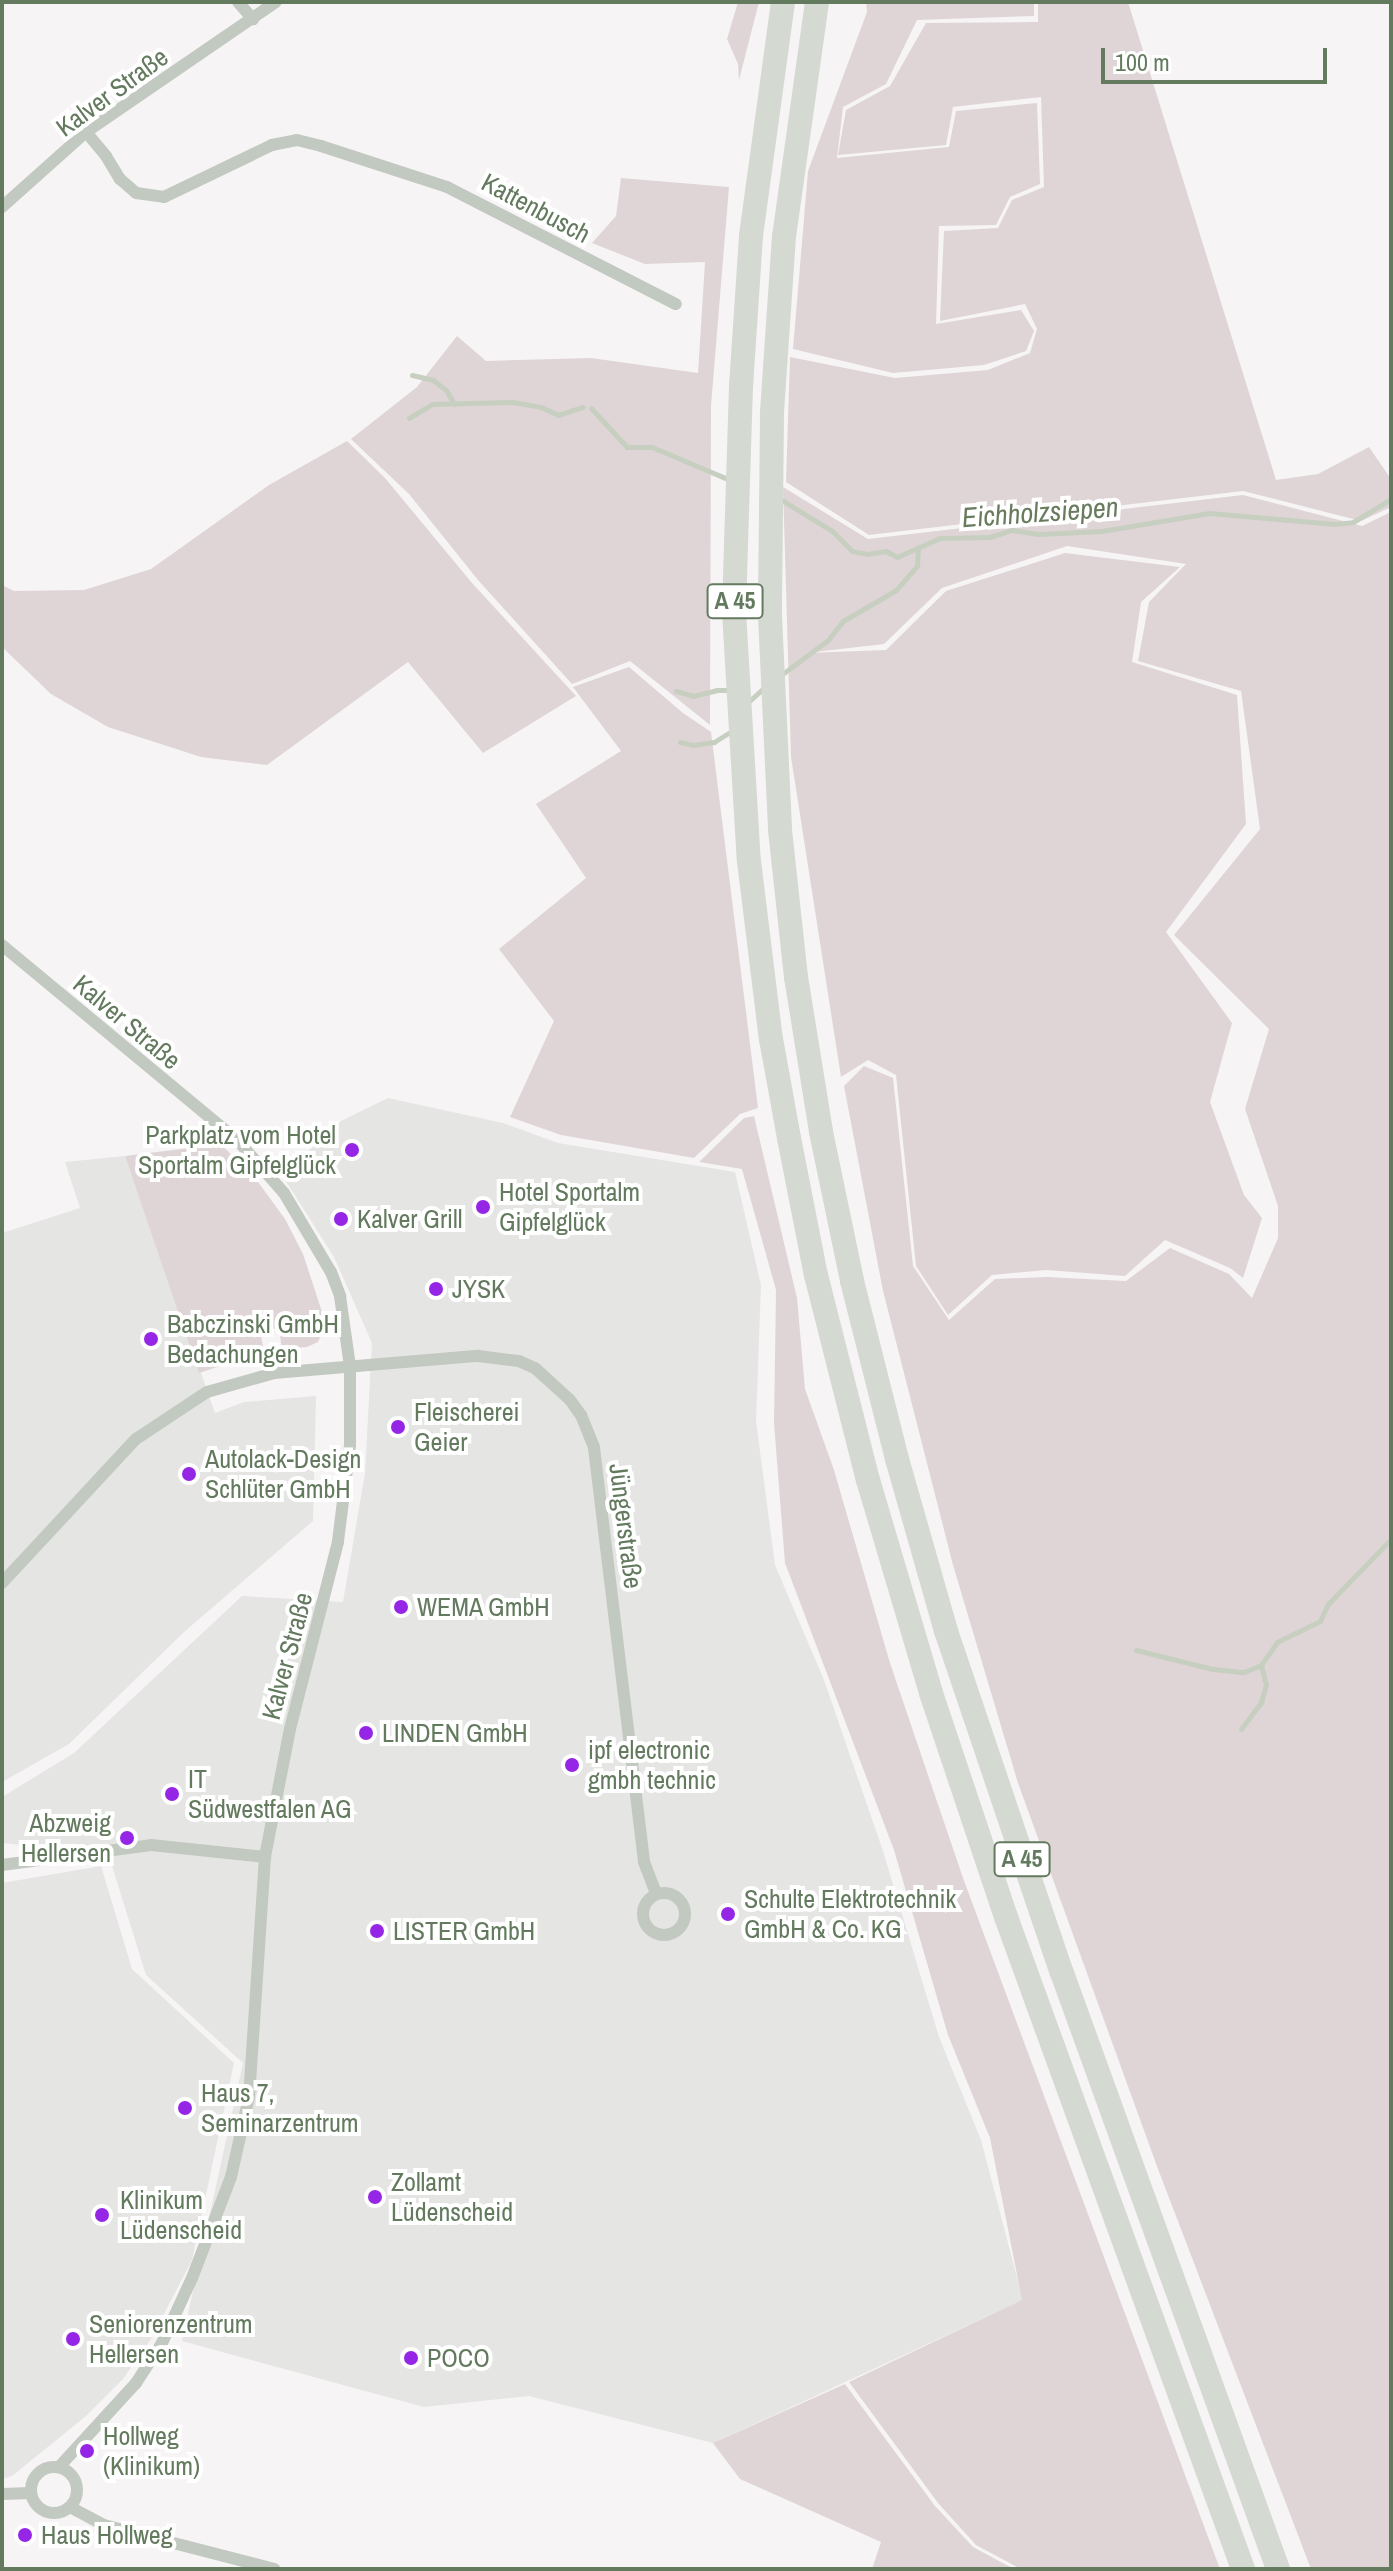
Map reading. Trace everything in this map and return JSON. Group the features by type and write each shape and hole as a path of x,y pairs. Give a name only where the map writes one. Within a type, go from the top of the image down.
{"highway":[{"name":"A 45","path":"783,2 751,236 741,386 734,612 750,875 771,1039 816,1275 868,1480 931,1693 1006,1917 1243,2569"},
{"name":"A 45","path":"817,2 784,236 772,414 770,616 780,830 796,977 821,1132 860,1311 946,1631 1088,2047 1278,2569"}],"street":[{"path":"238,2 253,19"},
{"name":"Kalver Straße","path":"2,207 86,132 276,2"},
{"name":"Kattenbusch","path":"86,132 120,179 136,193 164,197 272,145 297,140 447,187 676,304"},
{"name":"Kalver Straße","path":"2,945 239,1142 284,1193 331,1272 340,1296 350,1366 350,1445 338,1542 290,1729 265,1857 249,2097 231,2177 192,2278 162,2343 136,2383 59,2467"},
{"name":"Jüngerstraße","path":"2,1583 118,1456 158,1422 193,1399 274,1373 478,1356 519,1361 552,1380 581,1415 594,1448 644,1862 656,1894"},
{"path":"2,1865 151,1845 265,1857"},
{"path":"70,2507 77,2495 76,2483 70,2473 59,2467 38,2473 31,2493 36,2505 47,2512 70,2507 104,2525 274,2569"},
{"path":"2,2494 31,2493"}],"shaded area":[{"path":"738,2 759,2 739,80 738,64 727,39"},
{"path":"866,2 1034,2 1034,16 917,20 886,84 843,107 837,158 949,147 956,111 1037,103 1040,184 1010,197 996,225 939,226 936,324 1021,310 1034,331 1026,351 984,365 893,373 793,349 808,171 867,12"},
{"path":"1038,2 1128,2 1276,480 1318,474 1369,447 1391,479 1391,507 1361,521 1243,491 869,535 786,482 790,357 895,378 988,370 1030,353 1037,329 1025,304 940,321 944,231 998,228 1012,200 1044,187 1041,97 953,107 946,145 838,155 846,110 890,86 926,23 1038,22"},
{"path":"621,178 729,187 711,406 710,725 630,661 572,684 478,580 409,494 351,439 417,387 457,336 486,361 591,358 698,373 705,262 645,264 592,243 616,216"},
{"path":"347,441 385,478 472,583 576,696 483,753 408,662 267,765 201,757 108,727 51,694 2,647 2,585 14,591 84,590 151,569 269,485"},
{"path":"783,487 868,539 1243,495 1362,526 1391,512 1391,2569 1311,2569 1158,2169 1018,1783 953,1565 883,1291 844,1086 864,1066 893,1078 913,1266 949,1320 995,1279 1047,1277 1126,1281 1170,1248 1229,1274 1252,1298 1278,1238 1278,1206 1245,1109 1269,1029 1174,935 1260,829 1241,691 1138,661 1149,602 1186,564 1067,546 942,588 884,644 806,653 886,650 946,591 1065,553 1180,567 1141,602 1132,662 1237,695 1246,824 1166,932 1232,1023 1210,1102 1244,1195 1262,1218 1243,1278 1230,1268 1165,1240 1125,1276 1046,1270 992,1275 948,1315 916,1266 896,1075 868,1060 841,1077 791,757"},
{"path":"629,667 683,713 711,732 758,1108 740,1114 694,1158 561,1135 510,1117 554,1021 499,949 586,878 536,804 621,751 573,687"},
{"path":"388,1098 503,1123 558,1143 735,1172 761,1285 756,1421 775,1565 824,1680 883,1851 939,2037 981,2140 1023,2300 713,2443 529,2396 424,2407 182,2341 243,2063 146,1975 108,1853 2,1843 2,1797 74,1753 242,1596 343,1602 365,1473 372,1343 334,1257 282,1175 341,1121"},
{"path":"754,1116 797,1298 805,1389 834,1470 890,1663 963,1878 1220,2569 1021,2569 976,2545 938,2503 849,2382 1022,2300 990,2138 948,2035 894,1850 785,1563 774,1423 776,1290 742,1169 699,1162 744,1118"},
{"path":"221,1144 258,1182 285,1219 303,1254 326,1324 318,1342 307,1347 282,1349 279,1328 260,1330 264,1352 199,1373 125,1156"},
{"path":"125,1156 215,1413 244,1402 316,1396 313,1521 184,1632 69,1744 2,1782 2,1233 80,1208 65,1162"},
{"name":"Klinikum Lüdenscheid","path":"101,1866 132,1969 234,2063 192,2260 151,2339 123,2379 86,2416 12,2476 2,2479 2,1883"},
{"path":"845,2384 935,2506 973,2547 1014,2569 872,2569 881,2542 740,2479 713,2443"}],"waterway":[{"path":"412,375 433,380 446,390 454,404"},
{"name":"Eichholzsiepen","path":"409,418 432,404 513,402 541,407 558,415 583,407"},
{"name":"Eichholzsiepen","path":"591,408 627,447 652,447 730,480"},
{"name":"Eichholzsiepen","path":"780,499 832,531 852,551 867,554 886,551 897,557 940,538 990,537 1012,530 1038,534 1102,531 1209,513 1335,524 1353,522 1391,499"},
{"path":"781,675 828,640 843,621 896,590 917,566 918,549"},
{"path":"747,703 766,686"},
{"path":"676,691 693,696 733,690"},
{"path":"680,742 693,745 714,742 735,729"},
{"path":"1136,1650 1213,1669 1244,1672 1261,1665 1277,1642 1320,1621 1328,1604 1391,1539"},
{"path":"1241,1729 1261,1702 1266,1685 1261,1665"}],"place":[{"name":"Parkplatz vom Hotel Sportalm Gipfelglück","path":"352,1150"},
{"name":"Hotel Sportalm Gipfelglück","path":"483,1207"},
{"name":"Kalver Grill","path":"341,1219"},
{"name":"JYSK","path":"436,1289"},
{"name":"Babczinski GmbH Bedachungen","path":"151,1339"},
{"name":"Fleischerei Geier","path":"398,1427"},
{"name":"Autolack-Design Schlüter GmbH","path":"189,1474"},
{"name":"WEMA GmbH","path":"401,1607"},
{"name":"LINDEN GmbH","path":"366,1733"},
{"name":"ipf electronic gmbh technic","path":"572,1765"},
{"name":"IT Südwestfalen AG","path":"172,1794"},
{"name":"Abzweig Hellersen","path":"127,1838"},
{"name":"Schulte Elektrotechnik GmbH & Co. KG","path":"728,1914"},
{"name":"LISTER GmbH","path":"377,1931"},
{"name":"Haus 7, Seminarzentrum","path":"185,2108"},
{"name":"Zollamt Lüdenscheid","path":"375,2197"},
{"name":"Klinikum Lüdenscheid","path":"102,2215"},
{"name":"Seniorenzentrum Hellersen","path":"73,2339"},
{"name":"POCO","path":"411,2358"},
{"name":"Hollweg (Klinikum)","path":"87,2451"},
{"name":"Haus Hollweg","path":"25,2535"}]}
